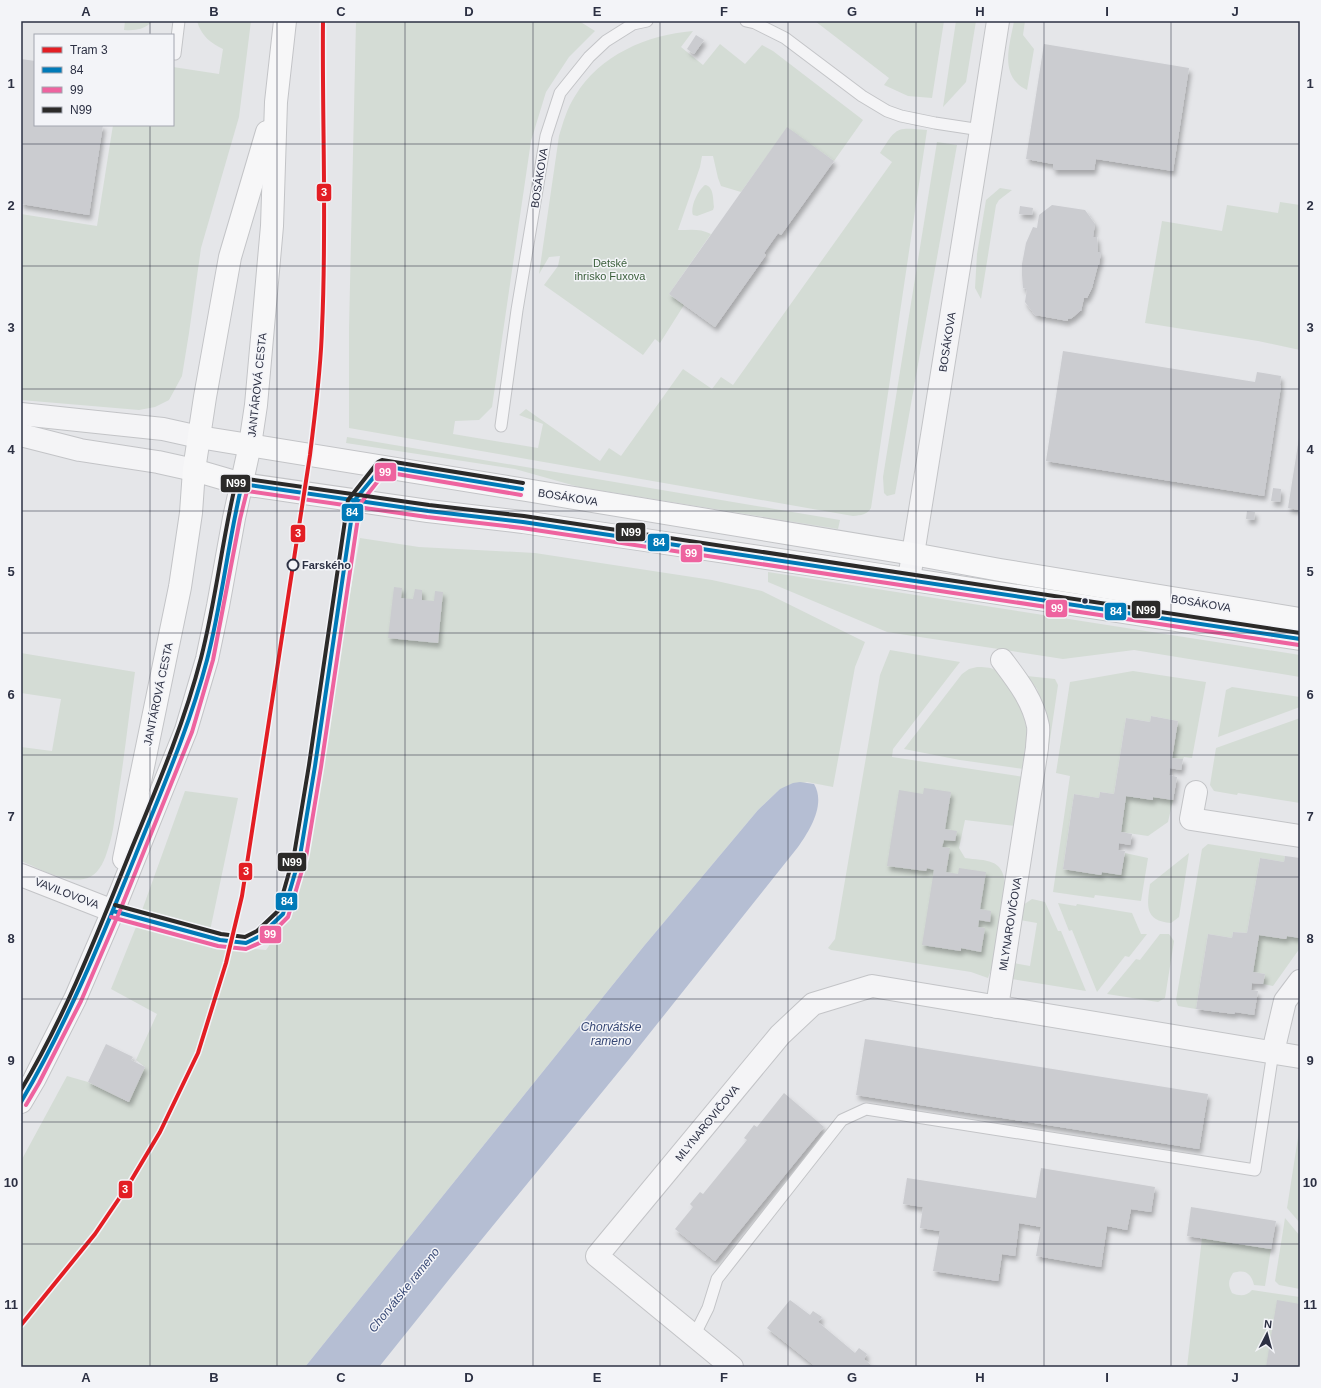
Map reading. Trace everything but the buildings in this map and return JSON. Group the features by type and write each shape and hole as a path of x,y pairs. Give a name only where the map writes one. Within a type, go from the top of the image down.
{"street":[{"name":"JANTÁROVÁ CESTA","path":"21,1102 34,1080 75,999 113,911 186,730 208,651 250,445 256,405 272,226 276,102 285,21"},
{"name":"BOSÁKOVA","path":"909,579 998,21"},
{"name":"JANTÁROVÁ CESTA","path":"113,911 180,587 191,513 194,470 230,257 276,102"},
{"path":"21,414 163,429 200,437"},
{"path":"21,435 80,450 158,462 194,470"},
{"name":"BOSÁKOVA","path":"200,437 384,466 1300,619"},
{"name":"BOSÁKOVA","path":"194,470 242,484 428,512 531,523 1300,639"},
{"name":"MLYNAROVIČOVA","path":"997,1007 1035,762 1038,727 1032,706 1020,684 1002,660"},
{"path":"1196,792 1191,819 1300,836"},
{"name":"VAVILOVOVA","path":"21,875 113,911"},
{"path":"1273,1052 1285,1002 1300,981"},
{"name":"MLYNAROVIČOVA","path":"732,1367 597,1256 780,1035 813,1004 872,986 1300,1057"}],"lane":[{"path":"174,54 180,21"},
{"name":"BOSÁKOVA","path":"500,426 517,310 546,136 560,93 589,58 606,41 633,24 647,21"},
{"path":"746,21 755,23 785,38 862,96 887,111 901,116 981,130"},
{"path":"113,911 220,940 246,943 260,936 283,914 300,856 315,766 354,501 384,466"},
{"path":"694,1336 708,1308 717,1279 842,1120 866,1109 1255,1170 1273,1052"}],"green space":[{"path":"125,21 153,21 143,28 136,30 124,30"},
{"path":"197,21 251,21 239,117 201,248 182,376 169,400 155,407 139,410 21,400 21,214 97,226 113,126 174,126 174,67 219,74 223,49 207,38"},
{"path":"356,21 579,21 595,31 569,57 546,92 531,141 492,407 479,420 455,421 453,434 538,448 543,424 519,415 526,409 600,461 609,448 621,456 683,369 712,389 721,377 733,385 892,162 880,153 890,138 898,131 903,129 927,130 871,508 868,512 853,516 349,428 349,328"},
{"path":"815,21 944,21 932,98 908,96 884,85 889,78"},
{"path":"956,21 976,21 966,82 943,107"},
{"path":"1014,21 1025,21 1023,35 1034,49 1027,90 1020,86 1012,77 1009,69 1008,53"},
{"name":"Detské ihrisko Fuxova","path":"693,31 681,47 703,65 720,44 745,64 762,45 773,51 863,120 834,161 787,128 741,192 721,186 713,156 702,156 700,167 678,230 699,230 711,234 669,294 684,305 660,343 655,339 643,355 544,285 558,266 560,256 549,257 539,274 559,136 567,111 575,96 597,69 611,58 658,37"},
{"path":"937,142 957,145 895,494 887,496 884,493 883,477"},
{"path":"705,185 712,191 713,210 697,216 693,215 692,212 695,199 702,187"},
{"path":"1000,188 1012,190 999,200 996,205 981,299 975,288 977,254 986,200"},
{"path":"1280,202 1300,205 1300,350 1258,341 1145,323 1162,221 1222,231 1227,205 1278,213"},
{"path":"347,437 840,520 838,529 579,487 515,469 346,443"},
{"path":"360,538 419,547 535,553 712,580 762,591 865,642 855,667 833,787 807,782 780,789 758,810 644,946 305,1367 21,1367 21,1161 67,1076 88,1082 128,1102 145,1067 136,1060 157,1014 111,989 136,927 185,791 238,798 207,945 266,950 289,917 307,856 330,704"},
{"path":"768,572 1300,655 1300,677 1134,650 1063,659 887,632 768,582"},
{"path":"890,650 960,662 893,749 892,757 1024,777 1015,826 965,820 959,848 965,858 992,862 997,865 1001,869 1004,876 1005,884 993,965 988,978 971,972 831,950 828,948 835,939 880,675"},
{"path":"21,653 135,672 112,836 102,865 94,875 90,877 82,879 64,878 21,861 21,747 52,751 61,699 21,693"},
{"path":"977,667 995,670 1006,681 1016,698 1026,725 1028,737 1024,769 960,760 904,749 962,674 969,669"},
{"path":"1133,671 1206,682 1192,758 1172,758 1178,721 1151,716 1150,722 1126,718 1114,794 1100,792 1099,798 1074,794 1063,869 1101,875 1102,872 1121,875 1125,853 1148,858 1141,901 1095,895 1094,898 1053,892 1070,776 1056,773 1070,682"},
{"path":"1027,676 1055,679 1058,685 1049,746 1043,706 1037,689"},
{"path":"1232,687 1300,697 1300,707 1218,737 1226,690"},
{"path":"1300,718 1300,803 1238,793 1237,795 1214,791 1210,785 1216,748"},
{"path":"1126,796 1153,800 1153,797 1173,800 1168,822 1148,836 1121,832"},
{"path":"1208,844 1285,856 1284,862 1260,858 1247,933 1233,932 1232,938 1208,934 1196,1009 1178,1006 1176,1000 1202,849"},
{"path":"1189,853 1179,917 1171,923 1162,922 1156,919 1149,911 1148,899 1150,884"},
{"path":"1032,899 1045,902 1058,931 1061,931 1086,991 1012,979 1014,963 1030,966 1037,923 1020,920 1023,905"},
{"path":"1058,903 1076,906 1077,904 1132,913 1141,934 1147,934 1129,957 1125,956 1097,992 1072,930 1069,931"},
{"path":"1160,934 1169,934 1174,941 1165,998 1158,1002 1107,994 1136,959 1140,960"},
{"path":"1259,935 1286,939 1287,936 1300,938 1300,948 1273,986 1263,984 1265,974 1253,972"},
{"path":"1300,1125 1300,1223 1287,1208"},
{"path":"1285,1218 1300,1236 1300,1289 1279,1285 1275,1281"},
{"path":"1202,1238 1271,1249 1265,1286 1254,1285 1247,1273 1237,1272 1233,1273 1230,1278 1230,1288 1232,1293 1240,1295 1245,1295 1252,1290 1300,1297 1300,1367 1187,1367"}],"water":[{"name":"Chorvátske rameno","path":"800,782 814,784 818,800 812,825 798,847 630,1058 379,1367 305,1367 644,946 758,810 780,789 793,783"}],"tram line":[{"name":"3","path":"21,1325 95,1234 129,1184 160,1132 198,1053 226,963 242,896 310,455 319,376 324,251 323,21"}],"transit line":[{"name":"N99","path":"115,905 221,934 245,937 257,931 278,911 294,855 309,765 348,500 378,462 382,460 523,483"},
{"name":"84","path":"113,911 220,940 246,943 260,936 283,914 300,856 315,766 354,501 383,466 522,489"},
{"name":"99","path":"111,917 218,946 246,949 264,941 288,917 306,857 321,767 360,504 385,472 521,495"},
{"name":"N99","path":"21,1090 67,1003 151,803 187,707 201,658 211,614 236,482 240,478 429,505 524,516 1300,633"},
{"name":"84","path":"21,1102 54,1041 98,946 166,779 193,708 212,638 242,484 428,511 523,522 1300,639"},
{"name":"99","path":"26,1105 39,1083 81,1001 119,913 192,732 213,660 240,519 247,491 427,517 522,528 1299,645"}],"place":[{"name":"Farského","path":"293,565"}]}
